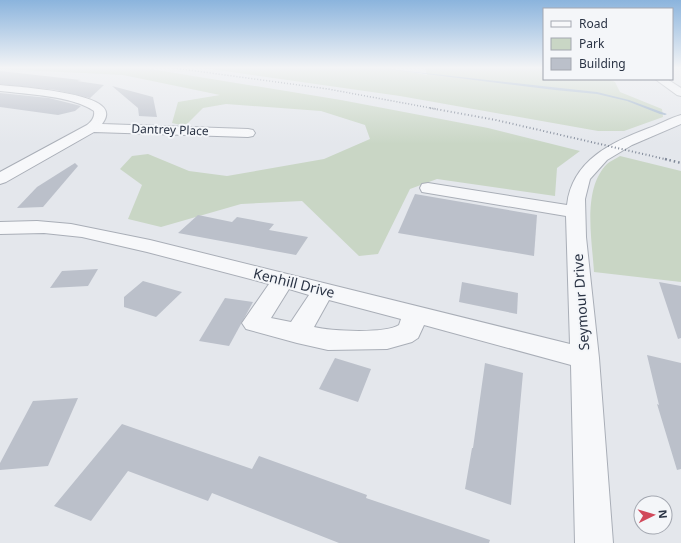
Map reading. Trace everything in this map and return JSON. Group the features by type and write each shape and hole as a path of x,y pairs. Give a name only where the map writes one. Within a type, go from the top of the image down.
{"street":[{"path":"0,179 92,128 100,118 99,109 89,102 39,93"},
{"name":"Seymour Drive","path":"594,543 576,212 578,189 582,179 595,162 604,155 630,139 681,119"},
{"name":"Dantrey Place","path":"92,128 248,133"},
{"path":"428,188 576,212"},
{"name":"Kenhill Drive","path":"0,228 34,227 82,231 150,246 584,358"},
{"path":"283,281 255,323 328,340 387,339 403,335 408,331 416,314"},
{"path":"297,334 323,291"}],"green space":[{"path":"212,93 300,93 488,128 580,151 557,168 555,196 437,179 410,189 378,254 359,256 302,201 241,204 161,227 128,219 142,185 120,169 132,156 148,154 189,171 227,176 324,159 370,139 365,125 321,111 226,104 203,108 185,126 172,123 178,102 220,95"},
{"path":"381,93 623,93 662,109 663,117 624,131 598,131"},
{"path":"620,156 681,171 681,282 594,272 590,215 591,200 599,174 607,164"}],"building":[{"path":"0,93 49,98 81,106 75,111 58,115 0,107"},
{"path":"70,93 95,93 90,98"},
{"path":"121,93 139,93 153,97 157,117 139,116 138,108"},
{"path":"75,163 78,166 43,207 17,208 37,187"},
{"path":"415,194 537,215 534,256 398,233"},
{"path":"198,215 232,222 237,217 274,224 269,230 308,237 296,255 178,233"},
{"path":"98,269 88,286 50,288 62,271"},
{"path":"143,281 182,292 156,317 124,307 124,297"},
{"path":"462,282 518,293 517,314 459,302"},
{"path":"659,282 681,286 681,338 678,339"},
{"path":"225,298 253,302 229,346 199,341"},
{"path":"647,355 681,363 681,469 677,470 657,404 659,405"},
{"path":"335,358 371,369 358,402 319,389"},
{"path":"485,363 523,373 511,505 465,489 473,448"},
{"path":"78,398 48,466 0,470 0,463 33,401"},
{"path":"122,424 252,469 259,456 367,495 366,498 490,540 489,543 339,543 212,493 208,501 128,471 91,521 54,506"}],"waterway":[{"path":"598,93 641,105 665,114"}],"railway":[{"path":"351,93 436,109"},
{"path":"430,108 496,120 669,160"},
{"path":"665,159 669,160"},
{"path":"669,160 681,163"}]}
